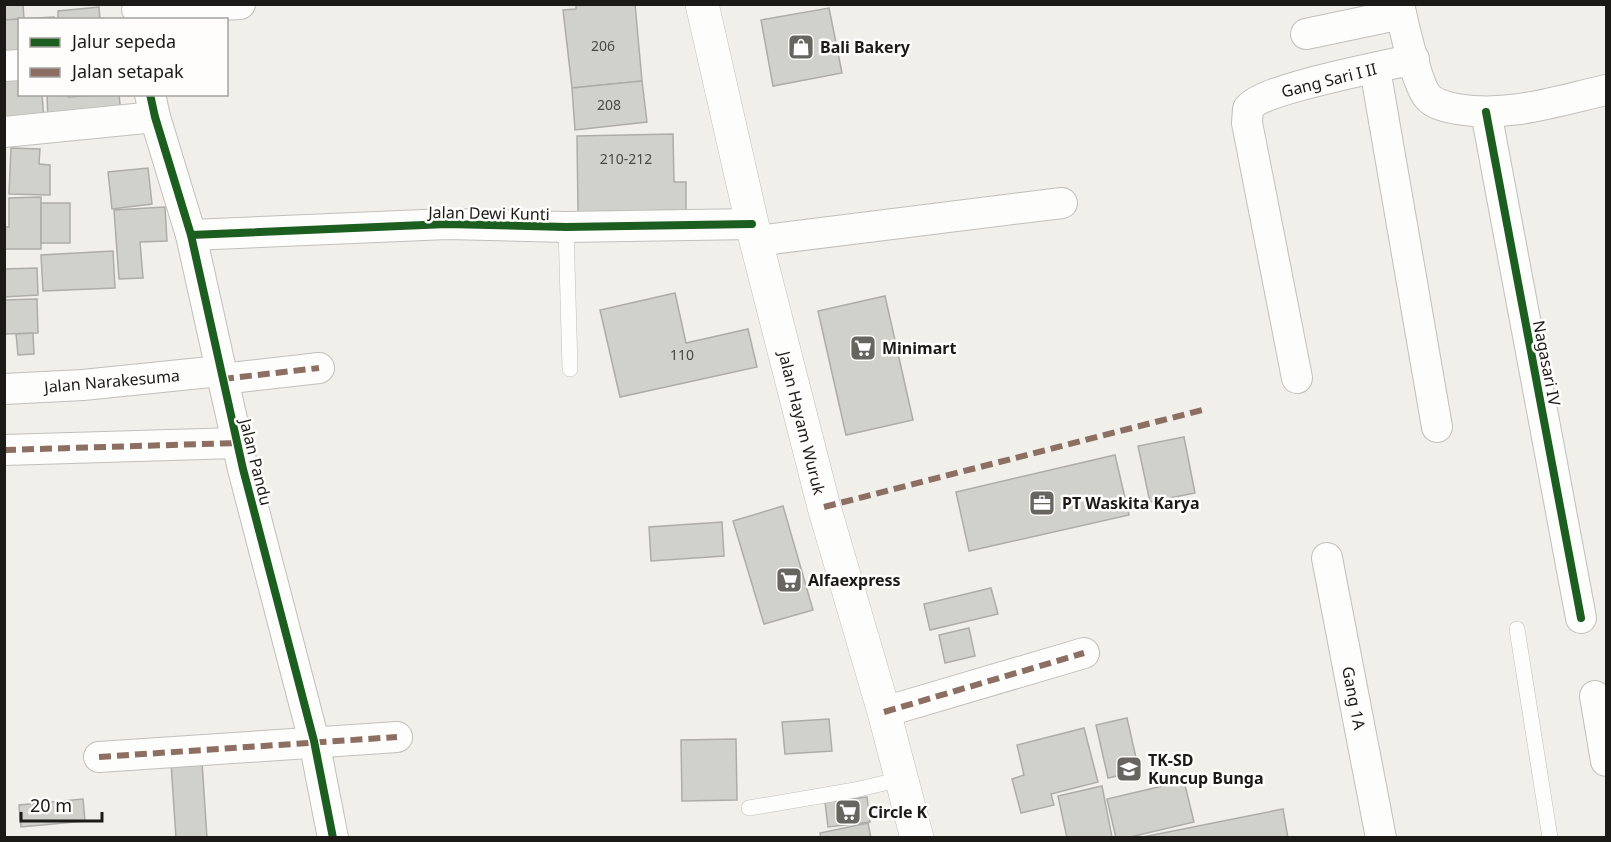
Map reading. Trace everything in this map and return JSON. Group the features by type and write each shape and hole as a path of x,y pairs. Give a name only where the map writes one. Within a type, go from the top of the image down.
{"main road":[{"name":"Jalan Hayam Wuruk","path":"702,4 754,232 824,507 884,712 916,837"}],"street":[{"path":"137,11 240,4"},
{"path":"1306,34 1400,9 1419,79 1427,96 1441,106 1486,112 1510,111 1606,90"},
{"name":"Gang Sari I II","path":"1297,378 1247,123 1248,109 1258,100 1283,91 1414,59"},
{"path":"1375,69 1437,428"},
{"path":"4,132 153,106"},
{"name":"Jalan Pandu","path":"153,106 191,235 237,443 314,741 333,837"},
{"name":"Nagasari IV","path":"1486,112 1581,618"},
{"name":"Jalan Dewi Kunti","path":"191,235 447,224 754,232 1062,203"},
{"name":"Jalan Narakesuma","path":"4,390 319,368"},
{"path":"4,450 237,443"},
{"name":"Gang 1A","path":"1327,558 1381,837"},
{"path":"884,712 1084,653"},
{"path":"1595,696 1606,761"},
{"path":"99,757 397,737"}],"lane":[{"path":"566,227 570,369"},
{"path":"1517,629 1550,837"},
{"path":"749,808 855,790 901,779"}],"building":[{"path":"4,4 23,4 24,18 4,20"},
{"path":"576,4 635,4 642,81 572,88 563,10 576,9"},
{"path":"99,7 100,18 58,18 58,11"},
{"name":"Bali Bakery","path":"829,8 842,73 773,86 761,20"},
{"path":"18,19 18,51 4,52 4,20"},
{"path":"18,71 18,96 42,96 44,120 4,123 4,72"},
{"path":"642,81 647,122 575,130 572,88"},
{"path":"47,96 119,96 121,115 48,120"},
{"path":"673,134 674,182 686,182 686,210 578,212 577,136"},
{"path":"11,148 40,149 39,164 50,165 50,195 9,194"},
{"path":"148,168 152,204 112,209 108,172"},
{"path":"41,197 41,249 4,249 4,227 9,227 9,198"},
{"path":"41,203 70,203 70,243 41,243"},
{"path":"165,207 167,241 140,242 143,278 119,279 114,210"},
{"path":"113,251 115,288 43,291 41,255"},
{"path":"37,268 38,295 4,297 4,269"},
{"path":"675,293 686,343 748,329 757,367 620,397 600,310"},
{"path":"885,296 913,420 846,435 818,311"},
{"path":"37,299 38,333 4,334 4,300"},
{"path":"33,333 34,354 18,355 16,334"},
{"path":"1184,437 1195,493 1150,502 1138,446"},
{"name":"PT Waskita Karya","path":"1115,455 1129,515 969,551 956,492"},
{"path":"783,506 813,610 764,624 733,521"},
{"path":"722,522 724,556 651,561 649,527"},
{"path":"991,588 998,614 930,630 924,604"},
{"path":"969,628 975,656 945,663 939,635"},
{"path":"1127,718 1139,771 1108,778 1096,725"},
{"path":"829,719 832,751 785,754 782,722"},
{"path":"1084,728 1098,782 1051,794 1054,805 1021,813 1012,779 1024,775 1017,745"},
{"path":"736,739 737,800 682,801 681,740"},
{"path":"202,762 207,838 176,838 171,763"},
{"path":"1184,781 1194,822 1126,838 1116,838 1107,799"},
{"path":"1102,786 1112,837 1067,838 1058,796"},
{"name":"Circle K","path":"867,797 870,822 828,827 825,802"},
{"path":"83,799 85,821 21,827 19,805"},
{"path":"1283,809 1288,838 1138,838"},
{"path":"868,823 871,838 821,838 820,833"}],"marked path":[{"path":"222,379 319,368"},
{"path":"824,507 1206,409"},
{"path":"4,450 237,443"},
{"path":"884,712 1084,653"},
{"path":"99,757 397,737"}],"cycle path":[{"path":"150,96 191,235 243,469 314,741 333,838"},
{"path":"1486,112 1581,618"},
{"path":"191,235 447,224 566,227 752,224"}],"place":[{"name":"Bali Bakery","path":"801,47"},
{"name":"Minimart","path":"863,348"},
{"name":"PT Waskita Karya","path":"1042,503"},
{"name":"Alfaexpress","path":"789,580"},
{"name":"TK-SD Kuncup Bunga","path":"1129,769"},
{"name":"Circle K","path":"848,812"}]}
